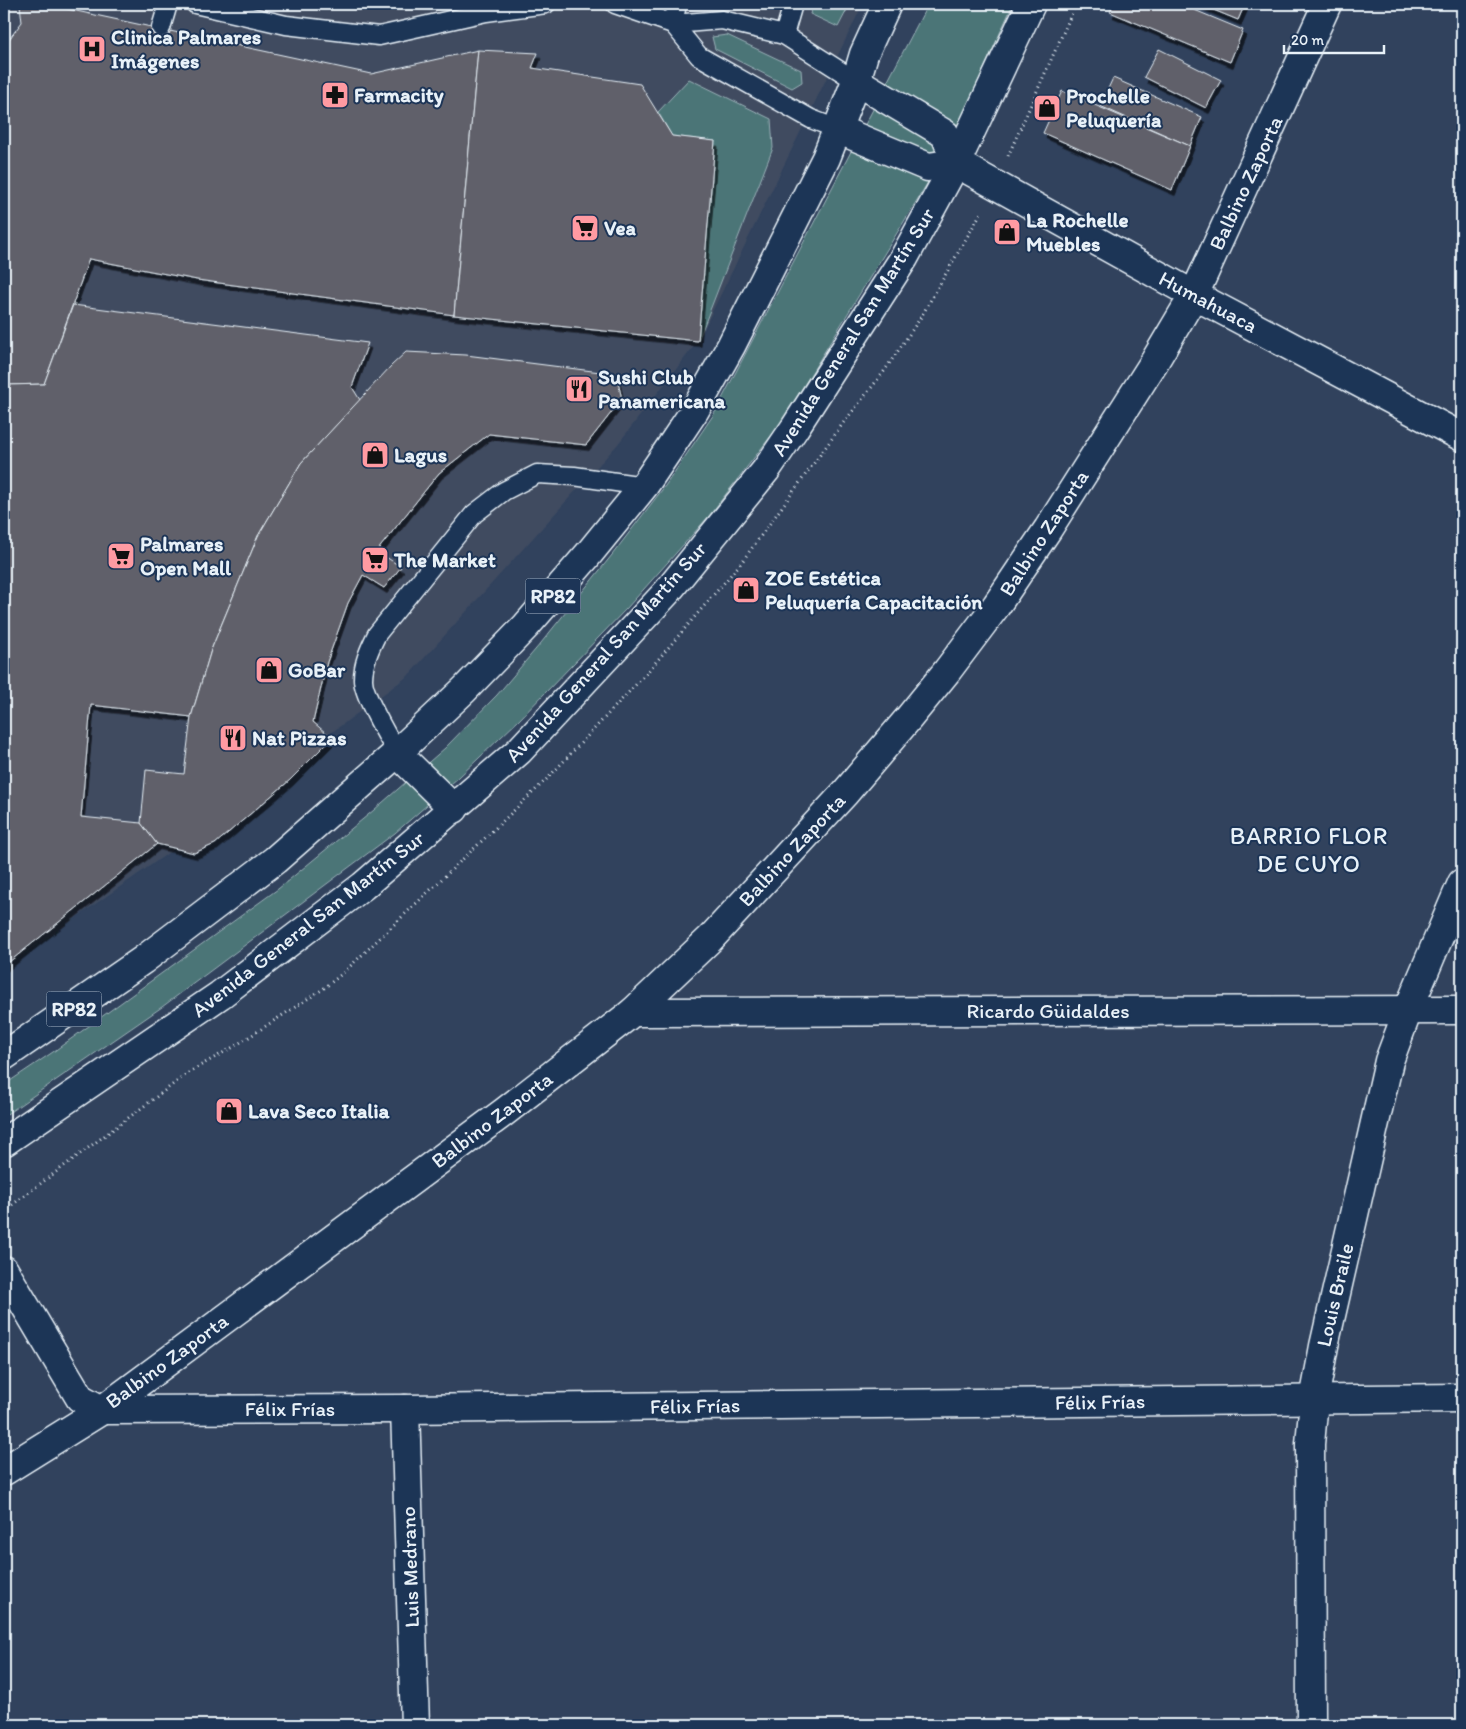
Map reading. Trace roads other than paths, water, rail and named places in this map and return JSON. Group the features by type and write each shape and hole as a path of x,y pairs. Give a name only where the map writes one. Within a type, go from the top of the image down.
{"street":[{"path":"856,81 946,134 956,163 928,166 838,129 864,54 887,4"},
{"name":"Avenida General San Martín Sur","path":"4,1142 220,996 363,886 519,751 667,592 766,470 904,258 956,163 1031,4"},
{"name":"Balbino Zaporta","path":"4,1472 102,1410 503,1113 633,1012 710,939 851,786 947,671 996,606 1048,529 1153,364 1194,295 1328,4"},
{"name":"RP82","path":"4,1056 143,960 267,866 396,753 464,690 526,626 644,486 695,410 731,346 826,158 838,129"},
{"name":"Humahuaca","path":"956,163 1194,295 1462,438"},
{"path":"396,753 454,809"},
{"name":"Louis Braile","path":"1311,1725 1310,1444 1314,1400 1324,1346 1386,1071 1408,1010 1462,883"},
{"name":"Ricardo Güidaldes","path":"633,1012 1462,1010"},
{"name":"Félix Frías","path":"4,1270 80,1398 102,1410 405,1409 1462,1398"},
{"name":"Luis Medrano","path":"405,1409 415,1725"}],"lane":[{"path":"161,28 168,4"},
{"path":"195,4 286,25 379,36 486,12 546,4"},
{"path":"615,4 673,24 722,20 784,35 856,81"},
{"path":"673,24 677,4"},
{"path":"784,35 793,4"},
{"path":"673,24 699,56 811,119 838,129"},
{"path":"396,753 373,710 363,680 367,655 376,634 474,514 504,491 537,474 574,476 644,486"}],"place":[{"name":"Clinica Palmares Imágenes","path":"92,49"},
{"name":"Farmacity","path":"335,95"},
{"name":"Prochelle Peluquería","path":"1047,108"},
{"name":"Vea","path":"585,228"},
{"name":"La Rochelle Muebles","path":"1007,232"},
{"name":"Sushi Club Panamericana","path":"579,389"},
{"name":"Lagus","path":"375,455"},
{"name":"Palmares Open Mall","path":"121,556"},
{"name":"The Market","path":"375,560"},
{"name":"ZOE Estética Peluquería Capacitación","path":"746,590"},
{"name":"GoBar","path":"269,670"},
{"name":"Nat Pizzas","path":"233,738"},
{"name":"Lava Seco Italia","path":"229,1111"}],"district":[{"name":"BARRIO FLOR DE CUYO","path":"1309,850"}]}
